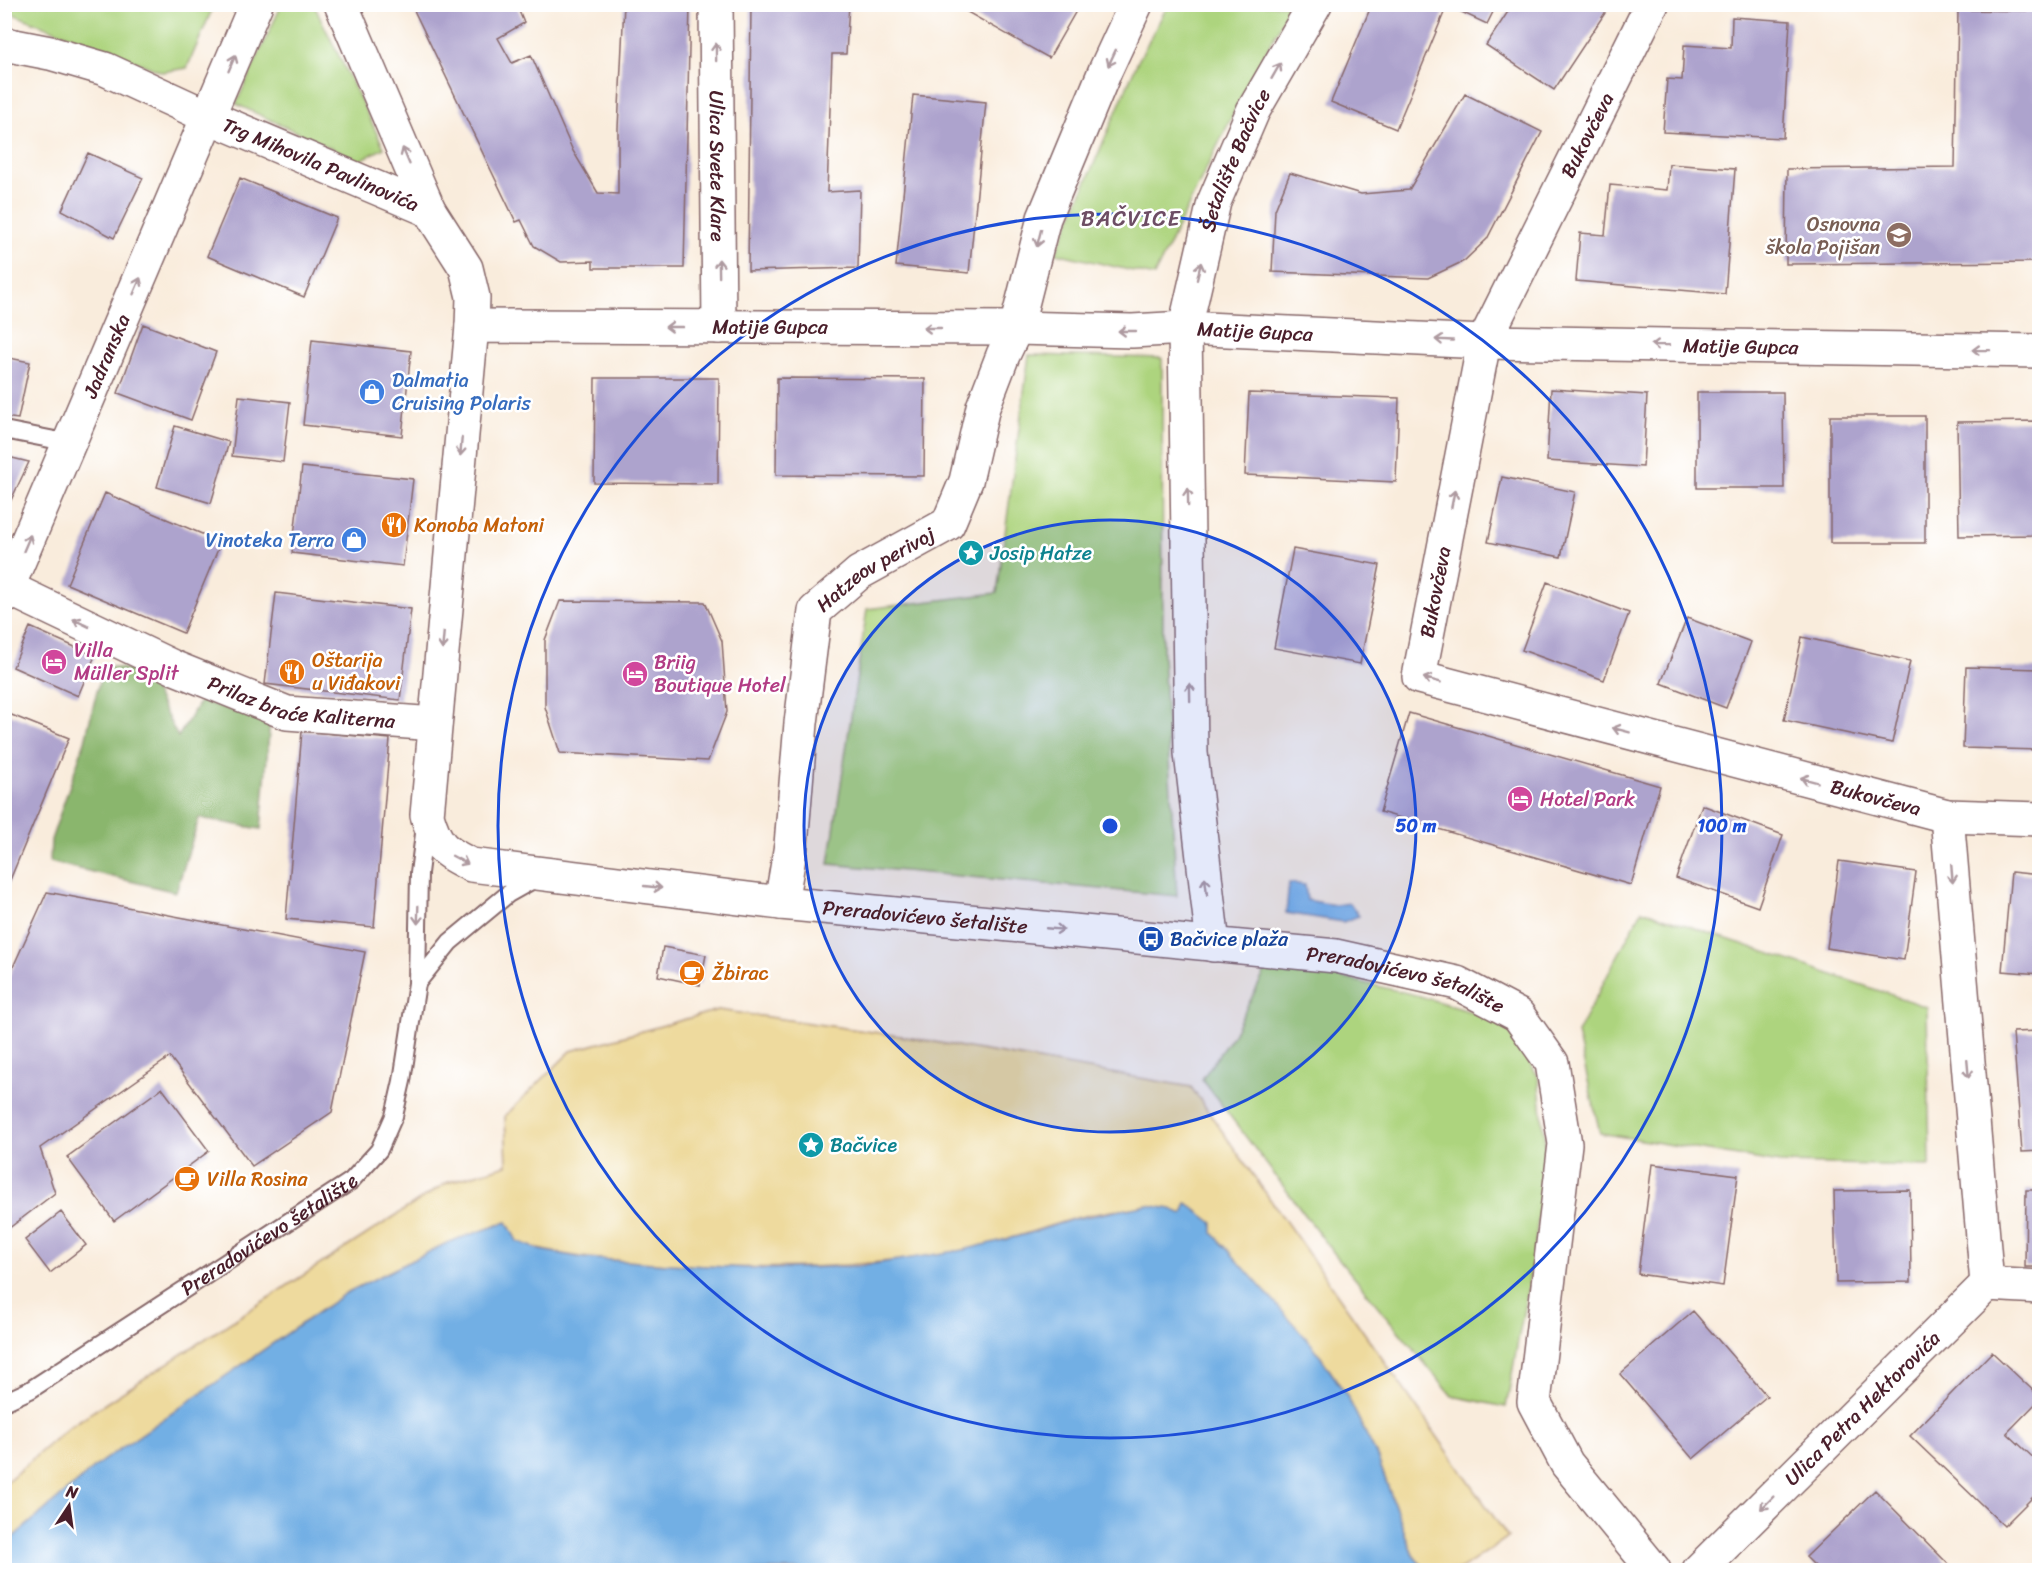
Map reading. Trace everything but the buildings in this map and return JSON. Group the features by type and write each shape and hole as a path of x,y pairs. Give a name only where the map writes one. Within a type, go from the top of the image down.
{"street":[{"name":"Jadranska","path":"6,592 256,4"},
{"name":"Trg Mihovila Pavlinovića","path":"341,4 429,210"},
{"name":"Ulica Svete Klare","path":"716,4 719,327"},
{"path":"1016,328 1044,218 1105,71 1136,4"},
{"name":"Šetalište Bačvice","path":"1185,328 1214,202 1253,111 1315,4"},
{"name":"Bukovčeva","path":"1652,4 1484,342 1419,677 1947,816 2040,819"},
{"name":"Trg Mihovila Pavlinovića","path":"4,44 50,53 105,69 209,117 429,210"},
{"path":"426,815 473,297 466,267 429,210"},
{"name":"Matije Gupca","path":"472,326 1016,328 1131,331 1185,328 1484,342 2040,351"},
{"name":"Hatzeov perivoj","path":"780,903 791,845 801,723 815,611 859,573 948,524 966,482 983,407 1016,328"},
{"path":"1185,328 1191,753 1213,945"},
{"name":"Prilaz braće Kaliterna","path":"6,592 175,668 287,713 435,724"},
{"name":"Preradovićevo šetalište","path":"426,815 433,836 447,853 471,865 780,903 1336,956 1457,983 1518,1015 1552,1063 1565,1144 1534,1402 1567,1464 1654,1570"},
{"name":"Bukovčeva","path":"1947,816 1987,1284"},
{"path":"1987,1284 2040,1287"},
{"name":"Ulica Petra Hektorovića","path":"1699,1570 1987,1284"}],"lane":[{"path":"4,430 70,443"},
{"name":"Preradovićevo šetalište","path":"4,1402 30,1390 351,1181 379,1150 394,1116 402,1081 417,983 419,873 426,815"},
{"path":"417,983 450,942 508,894 542,875"}],"green space":[{"path":"282,4 314,5 384,148 359,161 236,104"},
{"path":"4,5 214,5 187,68 162,72 5,11"},
{"path":"1168,5 1291,5 1236,108 1154,276 1056,253 1137,63"},
{"path":"1029,355 1162,358 1163,656 1177,896 829,864 867,609 997,593"},
{"path":"103,665 145,673 178,737 200,701 270,721 261,829 199,818 176,892 50,862 51,840 85,741"},
{"path":"1642,910 1927,1007 1930,1166 1780,1163 1600,1133 1577,1033"},
{"path":"1267,968 1326,974 1420,996 1504,1022 1538,1076 1546,1154 1534,1253 1506,1407 1452,1396 1334,1253 1202,1079 1232,1036"}],"sand":[{"name":"Bačvice","path":"718,1010 900,1036 1191,1087 1508,1537 1460,1570 1426,1570 1412,1553 1377,1456 1347,1396 1314,1347 1148,1205 1081,1217 977,1247 925,1257 809,1267 694,1266 568,1255 517,1242 507,1222 449,1242 346,1293 101,1462 5,1544 4,1484 69,1427 446,1183 507,1165 505,1116 571,1051"}],"water":[{"path":"1289,883 1305,885 1307,900 1335,905 1350,903 1359,916 1343,922 1286,913"},
{"path":"1187,1203 1213,1223 1213,1233 1314,1347 1347,1396 1377,1456 1412,1553 1426,1570 5,1570 5,1544 101,1462 346,1293 449,1242 507,1222 517,1241 540,1250 583,1258 768,1269 860,1266 963,1250 1027,1234 1074,1219 1148,1205 1171,1209 1183,1214"}],"place":[{"name":"Osnovna škola Pojišan","path":"1899,235"},
{"name":"Dalmatia Cruising Polaris","path":"372,392"},
{"name":"Konoba Matoni","path":"394,525"},
{"name":"Vinoteka Terra","path":"354,540"},
{"name":"Josip Hatze","path":"971,553"},
{"name":"Villa Müller Split","path":"54,662"},
{"name":"Oštarija u Viđakovi","path":"292,672"},
{"name":"Briig Boutique Hotel","path":"635,674"},
{"name":"Hotel Park","path":"1520,799"},
{"name":"Bačvice plaža","path":"1151,939"},
{"name":"Žbirac","path":"692,973"},
{"name":"Bačvice","path":"811,1145"},
{"name":"Villa Rosina","path":"187,1179"}],"district":[{"name":"BAČVICE","path":"1131,218"}]}
